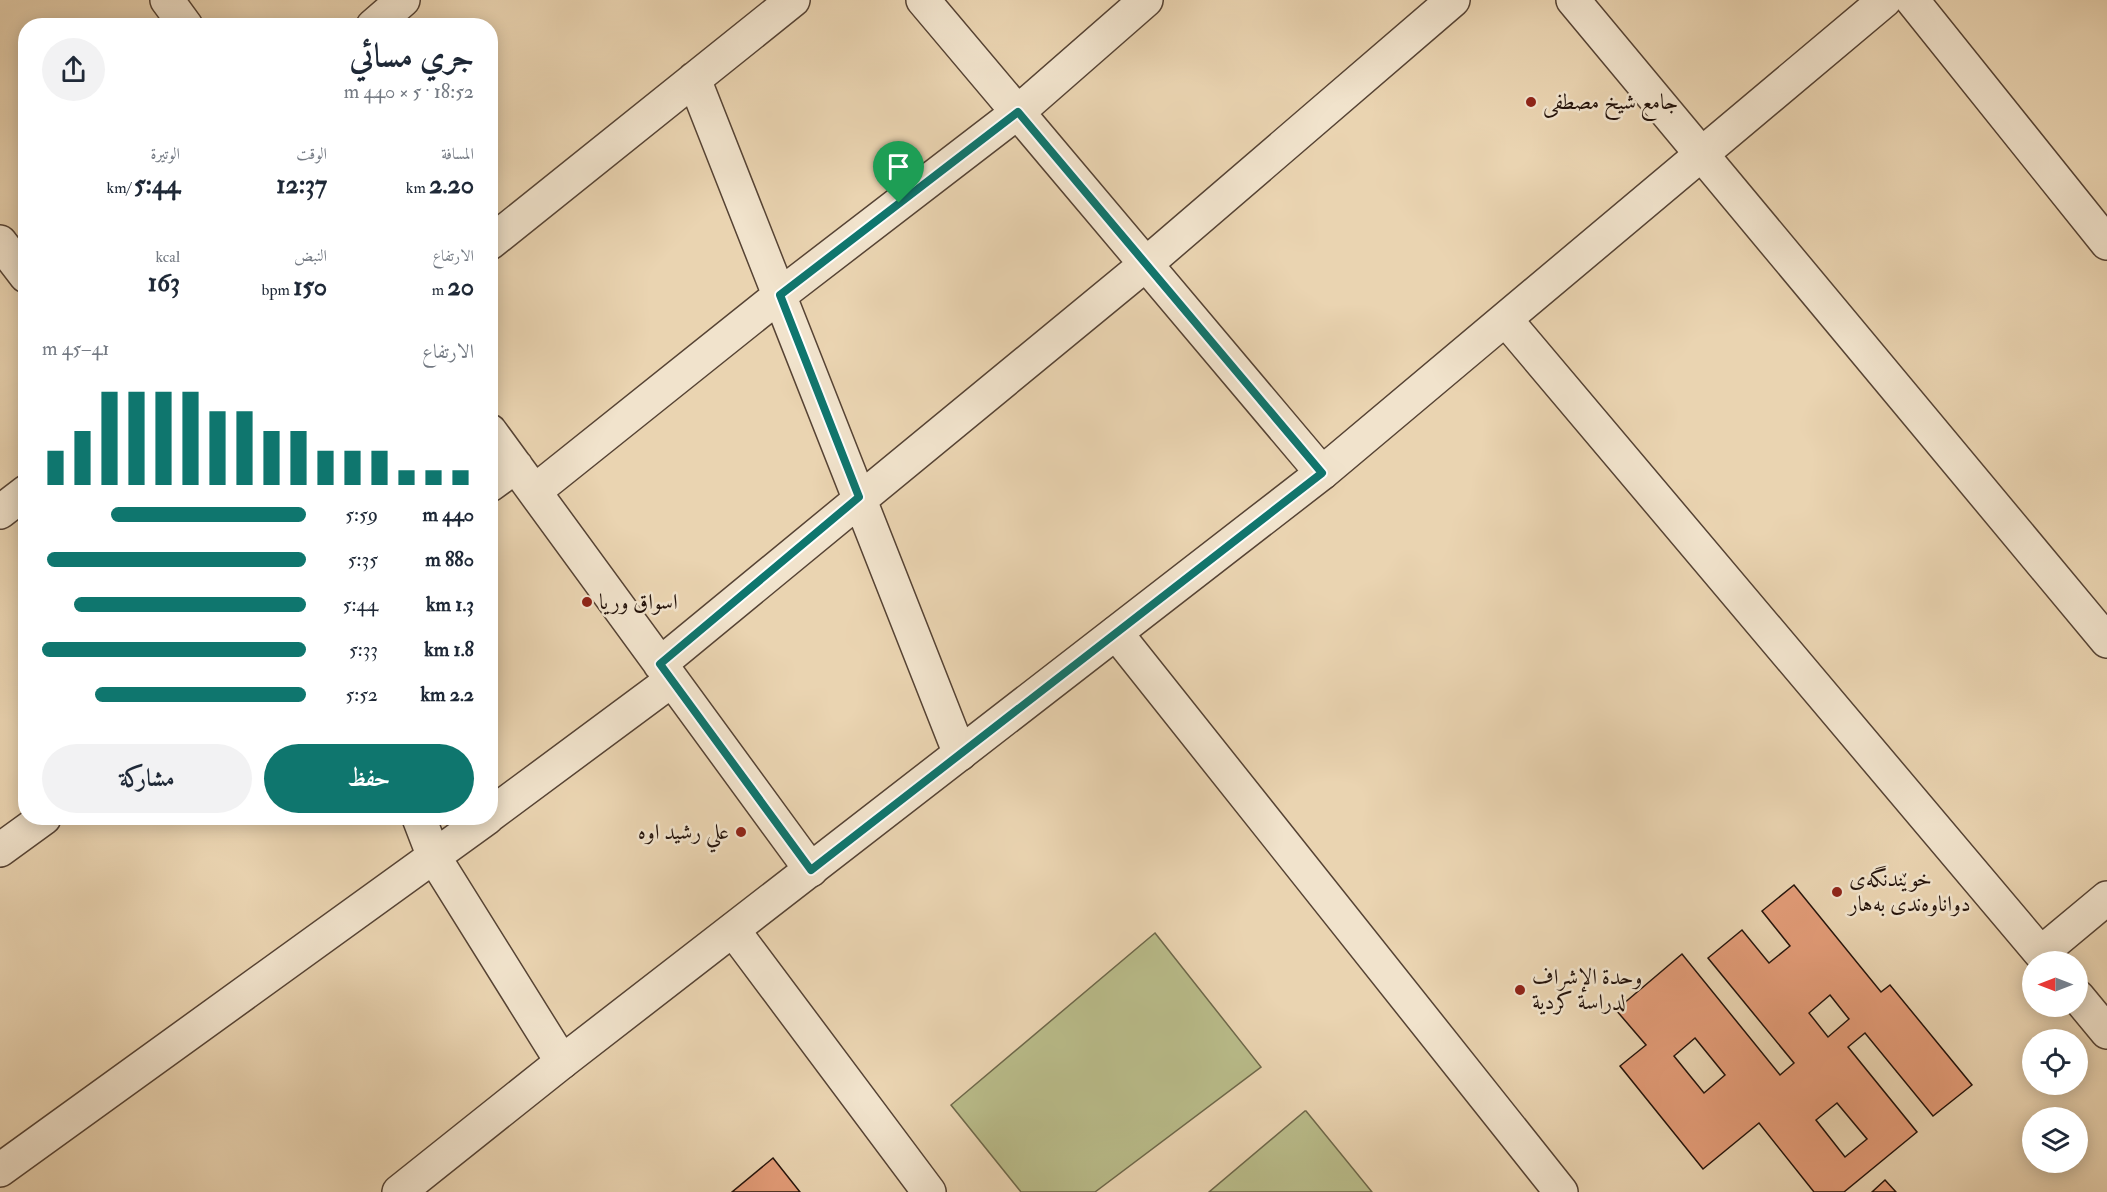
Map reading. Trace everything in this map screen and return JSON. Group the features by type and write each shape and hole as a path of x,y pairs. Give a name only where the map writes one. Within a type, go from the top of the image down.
{"street":[{"path":"166,0 180,18"},
{"path":"382,18 403,0"},
{"path":"498,237 793,0"},
{"path":"923,0 1322,473"},
{"path":"535,491 780,295 1018,112 1146,0"},
{"path":"498,809 666,672 859,497 1146,264 1453,0"},
{"path":"1573,0 2107,641"},
{"path":"399,1192 562,1062 1322,473 1885,0"},
{"path":"1912,0 2107,243"},
{"path":"694,79 960,754"},
{"path":"0,242 18,266"},
{"path":"1506,320 2039,951"},
{"path":"498,458 503,475 535,491 811,870"},
{"path":"0,512 18,498"},
{"path":"1116,633 1561,1192"},
{"path":"0,850 34,825"},
{"path":"422,825 434,857 562,1062"},
{"path":"0,1170 477,825"},
{"path":"2050,951 2107,898"},
{"path":"733,930 929,1192"},
{"path":"2088,1009 2107,1032"}],"green space":[{"path":"1155,933 1261,1067 1095,1192 1021,1192 951,1105"},
{"path":"1305,1111 1372,1192 1209,1192"}],"building":[{"path":"1794,885 1881,992 1890,985 1972,1085 1933,1116 1865,1033 1848,1047 1917,1132 1844,1192 1814,1192 1759,1123 1703,1169 1620,1066 1646,1045 1616,1010 1682,954 1780,1075 1794,1063 1708,958 1742,930 1769,963 1790,946 1762,911","holes":["1830,995 1849,1019 1828,1037 1809,1013","1695,1038 1725,1075 1704,1093 1674,1056","1837,1103 1867,1139 1845,1157 1816,1120"]},
{"path":"773,1158 800,1192 732,1192"},
{"path":"1885,1180 1896,1192 1872,1192"}],"place":[{"name":"جامع شيخ مصطفى","path":"1531,102"},
{"name":"اسواق وريا","path":"587,602"},
{"name":"علي رشيد اوه","path":"741,832"},
{"name":"خوێندنگەی دواناوەندی بەهار","path":"1837,892"},
{"name":"وحدة الإشراف لدراسة كردية","path":"1520,990"}],"route":[{"path":"1018,112 1322,473 811,870 660,664 859,497 780,295 899,203 1018,112"}]}
